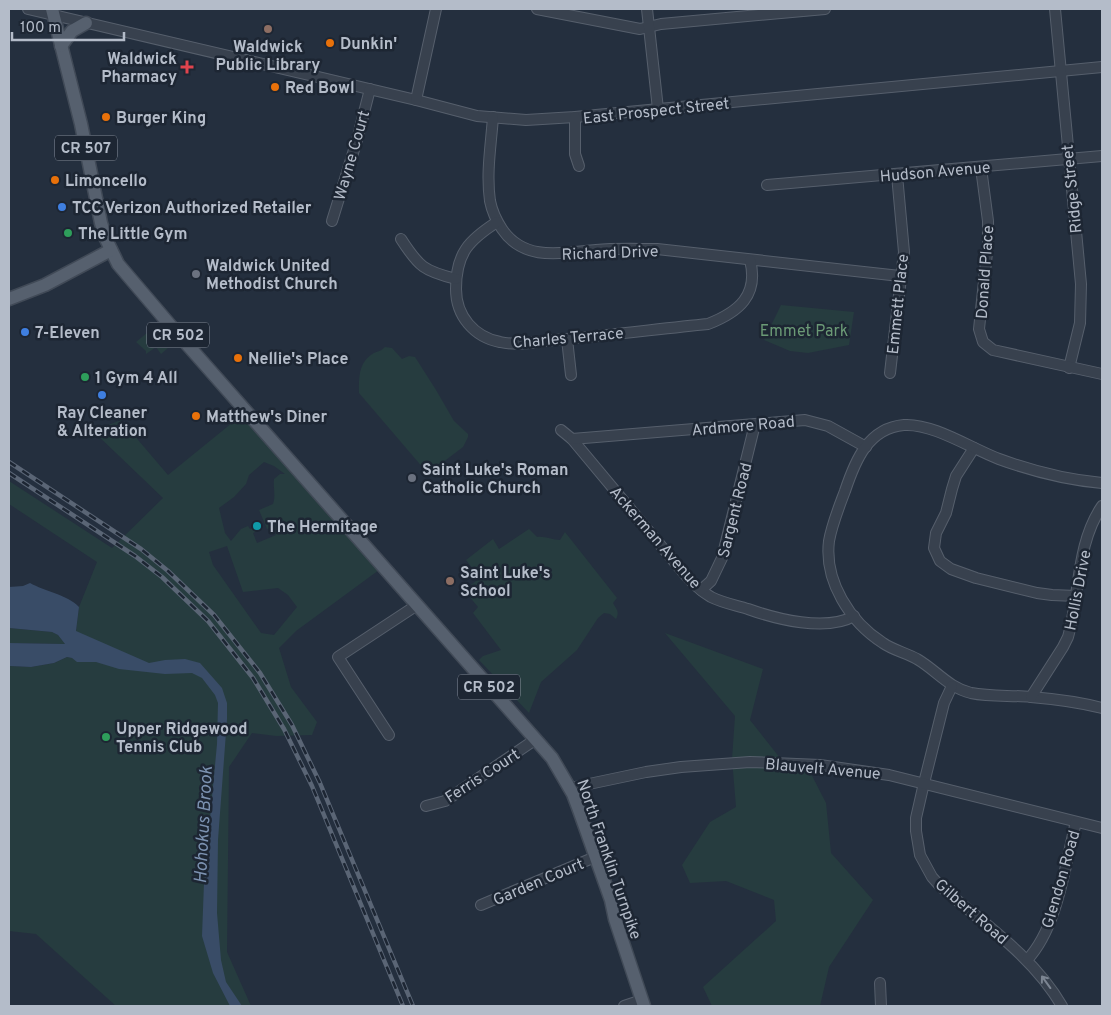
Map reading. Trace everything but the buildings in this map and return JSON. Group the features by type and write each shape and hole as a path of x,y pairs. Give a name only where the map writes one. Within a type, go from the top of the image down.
{"main road":[{"name":"CR 507","path":"52,12 81,126 101,223 111,250"},
{"path":"61,46 72,31 86,23"},
{"path":"9,299 45,285 111,250"},
{"name":"North Franklin Turnpike","path":"111,250 118,264 552,758 570,788 580,810 611,900 615,919 643,1003"}],"street":[{"name":"East Prospect Street","path":"28,9 52,12 86,23 370,89 477,116 526,120 574,118 1102,67"},
{"path":"416,100 436,9"},
{"path":"537,9 640,29 661,24 825,9"},
{"path":"647,9 658,109"},
{"name":"Ridge Street","path":"1054,9 1078,252 1081,309 1069,368"},
{"name":"Wayne Court","path":"332,221 357,140 370,89"},
{"name":"Richard Drive","path":"492,117 490,202 497,222 505,234 524,249 561,254 622,249 657,249 900,276"},
{"path":"574,118 575,154 579,166"},
{"name":"Hudson Avenue","path":"767,186 1102,156"},
{"name":"Donald Place","path":"981,168 988,221 988,243 979,329 983,342 993,350 1102,374"},
{"name":"Emmett Place","path":"890,373 904,252 898,175"},
{"name":"Charles Terrace","path":"497,222 470,242 460,262 456,279 456,291 460,312 471,328 479,334 501,343 567,339 708,324 728,316 738,307 748,293 753,284 750,260"},
{"path":"401,239 411,254 427,270 456,279"},
{"path":"567,339 571,375"},
{"name":"Ardmore Road","path":"572,439 792,420 817,422 828,426 866,447"},
{"name":"Sargent Road","path":"701,590 711,581 722,558 756,424"},
{"path":"1102,483 1060,476 1021,466 926,428 904,425 882,431 873,437 854,465 829,542 834,584 854,616 884,644 918,660 952,686 971,693 1064,700 1102,708"},
{"name":"Ackerman Avenue","path":"561,430 572,439 682,571 701,590 724,603 780,619 818,623 840,621 854,616"},
{"path":"974,448 956,476 946,513 936,533 934,548 940,561 951,569 976,578 1037,593 1076,596"},
{"name":"Hollis Drive","path":"1031,697 1068,637 1086,541 1102,506"},
{"path":"389,735 338,657 417,605"},
{"name":"Gilbert Road","path":"952,686 944,703 916,818 917,843 925,866 940,886 1027,960 1041,975 1062,1006"},
{"name":"Ferris Court","path":"426,806 445,801 536,739"},
{"name":"Blauvelt Avenue","path":"570,788 681,766 750,762 803,764 855,769 889,775 1102,828"},
{"name":"Glendon Road","path":"1027,960 1040,943 1052,917 1076,822"},
{"name":"Garden Court","path":"481,904 595,857"},
{"path":"880,983 881,1006"},
{"path":"624,1006 643,1003"}],"green space":[{"name":"Emmet Park","path":"781,305 854,312 849,345 808,353 790,351 764,340"},
{"path":"158,324 175,342 161,354 156,347 146,354 146,351 136,342"},
{"path":"385,347 392,348 402,359 409,356 415,357 454,421 468,434 463,447 434,469 424,469 359,393 362,366 369,357"},
{"path":"243,414 379,570 296,631 279,648 291,687 317,722 312,735 276,736 252,733 229,767 227,952 251,1006 116,1006 36,934 9,931 9,666 31,667 54,663 67,657 77,661 75,640 79,607 97,562 9,504 9,481 112,548 163,498 93,431 121,420 168,475","holes":["264,462 285,474 280,474 274,479 273,504 259,510 267,529 273,527 276,535 257,543 253,533 257,531 255,527 250,529 248,526 241,529 231,541 225,533 219,508 234,497 246,484 249,475","227,546 243,592 278,588 288,595 297,607 274,635 261,633 213,565 209,552"]},
{"path":"529,529 537,537 557,540 560,540 565,532 617,598 613,603 618,614 616,619 610,614 604,613 598,618 577,650 541,682 529,713 479,660 483,656 501,650 473,613 478,607 464,590 480,578 466,560 493,539 499,549"},
{"path":"9,628 52,632 58,635 65,644 9,643"},
{"path":"665,633 763,669 750,720 780,758 805,762 826,803 831,853 873,900 829,967 820,1006 712,1006 703,987 776,921 774,900 726,881 690,883 682,865 710,822 736,807 732,759 735,716"}],"water":[{"path":"30,583 69,599 79,607 76,631 149,663 185,659 200,663 222,688 227,703 227,719 218,840 217,913 221,960 226,982 242,1006 230,1006 213,973 202,936 204,883 217,744 218,703 215,695 202,678 192,673 165,674 119,669 96,662 77,662 67,657 54,663 31,667 9,666 9,643 65,644 58,635 52,632 9,628 9,587 23,586"}],"railway":[{"path":"9,462 141,549 168,571 214,615 260,673 292,725 320,783 413,1006"},
{"path":"9,473 135,556 162,577 208,621 253,678 284,729 312,786 403,1006"}],"place":[{"name":"Waldwick Public Library","path":"268,29"},
{"name":"Dunkin'","path":"330,43"},
{"name":"Waldwick Pharmacy","path":"187,67"},
{"name":"Red Bowl","path":"275,87"},
{"name":"Burger King","path":"106,117"},
{"name":"Limoncello","path":"55,180"},
{"name":"TCC Verizon Authorized Retailer","path":"62,207"},
{"name":"The Little Gym","path":"68,233"},
{"name":"Waldwick United Methodist Church","path":"196,274"},
{"name":"7-Eleven","path":"25,332"},
{"name":"Nellie's Place","path":"238,358"},
{"name":"1 Gym 4 All","path":"85,377"},
{"name":"Ray Cleaner & Alteration","path":"102,395"},
{"name":"Matthew's Diner","path":"196,416"},
{"name":"Saint Luke's Roman Catholic Church","path":"412,478"},
{"name":"The Hermitage","path":"257,526"},
{"name":"Saint Luke's School","path":"450,581"},
{"name":"Upper Ridgewood Tennis Club","path":"106,737"}],"water label":[{"name":"Hohokus Brook","path":"203,825"}]}
